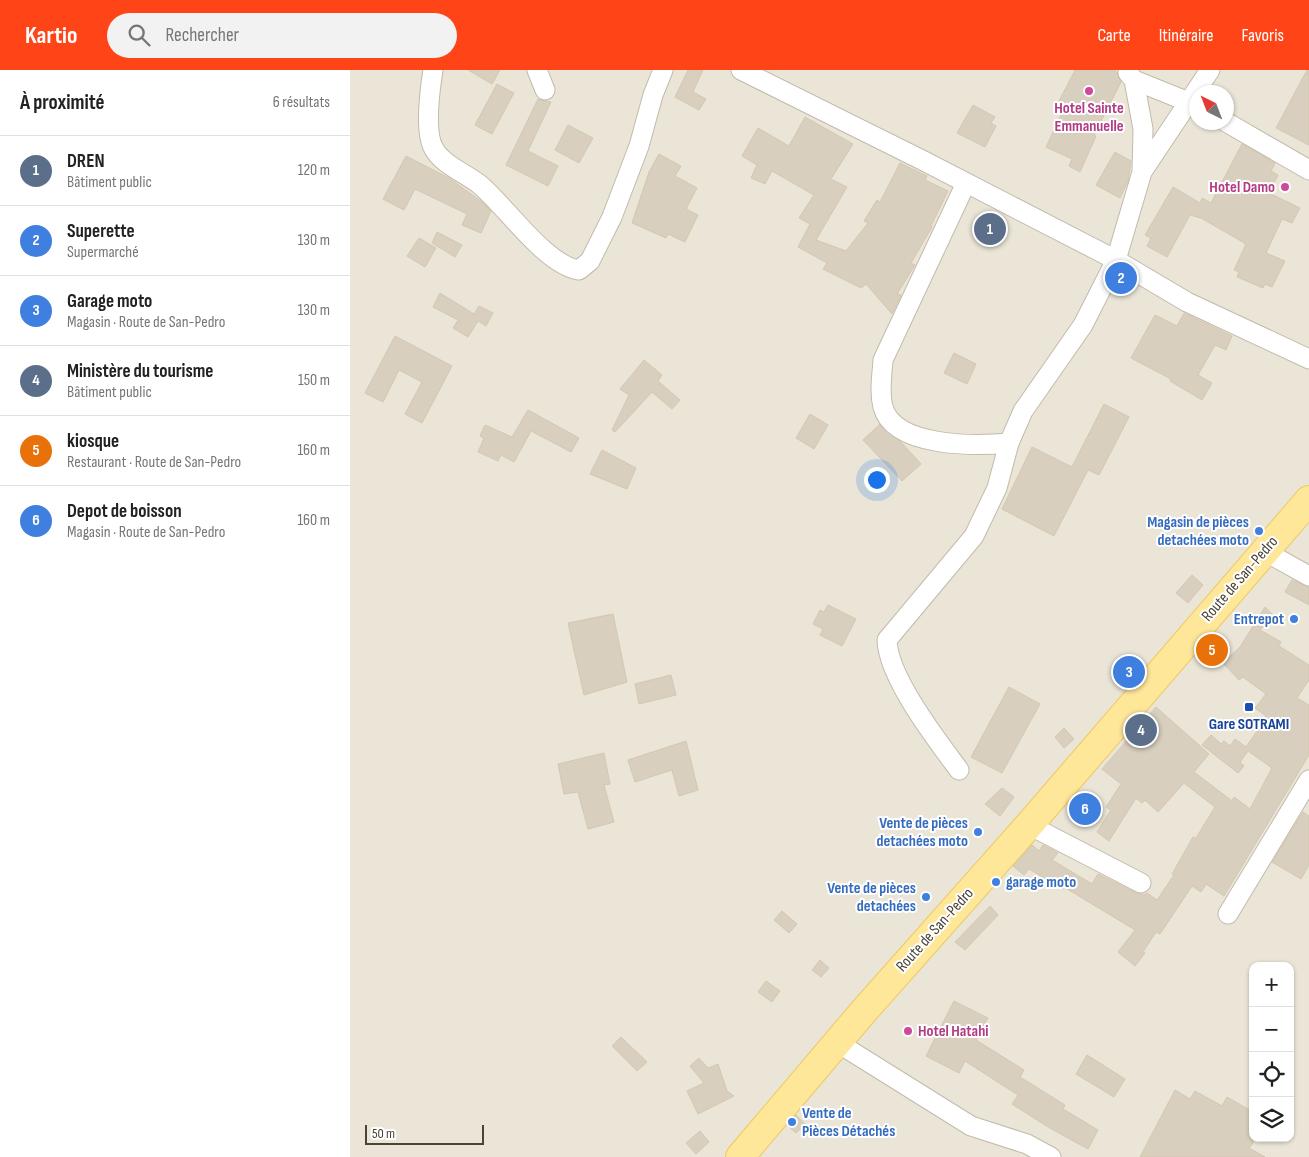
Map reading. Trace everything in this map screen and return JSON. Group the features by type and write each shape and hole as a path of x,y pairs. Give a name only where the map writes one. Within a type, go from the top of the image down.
{"main road":[{"name":"Route de San-Pedro","path":"740,1157 869,1005 1029,825 1309,500"}],"street":[{"path":"433,70 429,138 434,150 444,160 479,184 533,240 569,268 579,270 590,261 612,217 639,146 653,94 663,70"},
{"path":"537,70 545,90"},
{"path":"741,70 1116,260 1187,302 1309,359"},
{"path":"1203,85 1210,70"},
{"path":"1130,75 1189,101"},
{"path":"959,770 913,702 892,665 887,640 974,536 997,488 1009,443 1023,411 1083,325 1116,260 1142,172 1143,129 1130,75"},
{"path":"1142,172 1189,110"},
{"path":"1234,127 1309,170"},
{"path":"966,184 883,360 881,385 883,408 896,425 917,437 938,442 972,446 1009,443"},
{"path":"1264,551 1309,576"},
{"path":"1228,914 1309,780"},
{"path":"1029,825 1141,883"},
{"path":"838,1043 970,1126 1027,1144 1051,1157"}],"shaded area":[{"path":"350,70 1309,70 1309,1157 350,1157"}],"building":[{"path":"468,70 500,70 492,84"},
{"path":"688,70 703,70 693,92 706,99 699,110 675,97"},
{"path":"1075,70 1113,70 1117,72 1121,82 1094,135 1096,136 1080,172 1069,166 1072,159 1046,147 1061,115 1054,111"},
{"path":"1307,70 1309,70 1309,145 1276,128"},
{"path":"497,84 514,93 492,134 475,125"},
{"path":"538,99 551,102 528,151 558,166 548,186 506,165"},
{"path":"973,105 995,117 991,123 996,126 985,147 957,133"},
{"path":"805,117 853,144 831,179 847,187 816,240 846,251 868,223 864,221 877,200 880,202 900,163 927,176 925,180 948,191 932,227 911,263 915,265 897,294 901,295 892,314 866,284 861,288 823,269 827,263 798,247 810,224 799,218 814,195 772,171 765,184 751,178 757,165 742,156 758,128 789,146"},
{"path":"568,125 593,138 579,163 555,150"},
{"path":"1242,144 1275,163 1271,171 1278,175 1269,193 1300,208 1292,223 1282,219 1266,253 1285,261 1272,287 1265,284 1263,288 1237,277 1239,272 1234,270 1246,244 1201,218 1190,215 1167,257 1147,246 1151,238 1145,235 1173,187 1200,203 1202,198 1211,203"},
{"path":"1115,152 1131,161 1128,181 1120,198 1096,185"},
{"path":"659,154 681,166 675,176 697,188 686,209 698,215 685,242 668,234 666,238 632,223 649,172"},
{"path":"406,156 449,178 482,202 491,211 481,233 462,225 467,214 415,189 404,210 383,199"},
{"path":"437,232 462,245 455,257 432,243"},
{"path":"419,238 436,248 425,267 407,256"},
{"path":"440,293 474,314 479,306 493,313 486,326 478,321 468,337 453,328 458,320 433,307"},
{"path":"1184,313 1232,336 1226,350 1215,345 1198,375 1212,383 1202,400 1170,381 1171,379 1131,358 1155,315 1177,326"},
{"path":"395,336 452,366 422,423 405,414 422,382 399,370 383,402 365,393"},
{"path":"954,353 976,364 967,384 944,373"},
{"path":"644,360 662,375 658,381 680,400 672,409 652,392 615,432 612,430 629,395 620,389"},
{"path":"1104,404 1129,417 1099,475 1088,470 1054,536 1002,509 1032,447 1072,467"},
{"path":"528,410 579,438 571,452 531,431 514,462 501,455 498,461 478,452 484,438 480,436 485,425 512,437"},
{"path":"810,414 828,425 814,449 796,438"},
{"path":"880,424 900,441 921,464 902,481 863,440"},
{"path":"602,450 636,468 627,489 590,474"},
{"path":"1192,575 1203,585 1188,603 1176,593"},
{"path":"1292,580 1309,587 1309,605 1285,592"},
{"path":"828,605 856,619 842,646 820,635 823,629 813,624 820,610 824,612"},
{"path":"1265,607 1274,616 1260,630 1281,642 1279,646 1309,665 1309,680 1297,698 1309,705 1309,755 1224,896 1206,884 1201,892 1192,886 1160,934 1156,932 1143,952 1145,953 1135,966 1118,952 1135,930 1064,887 1063,889 1029,869 1024,875 1013,866 1032,845 1039,851 1043,845 1058,853 1052,860 1092,884 1098,874 1136,893 1144,895 1147,893 1157,900 1174,875 1172,874 1193,837 1196,838 1215,807 1184,783 1158,812 1145,800 1142,803 1136,798 1109,841 1097,832 1111,810 1106,807 1121,784 1102,769 1156,707 1209,754 1194,772 1232,801 1234,797 1250,809 1272,768 1248,751 1240,762 1244,766 1238,773 1202,745 1211,735 1221,744 1224,741 1230,746 1235,739 1246,747 1260,727 1257,724 1266,716 1255,708 1266,694 1243,677 1239,680 1223,663 1240,647"},
{"path":"613,614 627,682 584,695 568,623"},
{"path":"671,675 676,695 639,704 635,684"},
{"path":"1009,687 1040,704 1002,773 971,757"},
{"path":"1064,728 1074,739 1064,748 1055,737"},
{"path":"686,741 698,790 679,796 672,770 635,782 628,760"},
{"path":"604,753 610,784 604,785 614,822 588,829 578,792 564,794 558,764"},
{"path":"1002,788 1014,797 1000,816 985,804"},
{"path":"1303,812 1309,816 1309,865 1301,879 1272,862"},
{"path":"990,906 998,915 965,950 955,942"},
{"path":"782,911 797,924 789,933 774,920"},
{"path":"820,960 829,968 821,977 812,970"},
{"path":"766,981 780,991 772,1002 758,992"},
{"path":"954,1001 988,1018 976,1040 1024,1070 1020,1077 1065,1105 1063,1109 1098,1130 1088,1149 1012,1104 1018,1095 965,1061 959,1073 926,1056"},
{"path":"621,1037 647,1062 637,1071 612,1046"},
{"path":"1087,1055 1125,1079 1114,1097 1076,1074"},
{"path":"699,1058 708,1068 718,1064 727,1091 734,1096 698,1114 687,1091 704,1083 690,1066"},
{"path":"1175,1090 1190,1099 1195,1091 1222,1106 1227,1097 1249,1110 1249,1142 1253,1143 1249,1148 1265,1157 1140,1157"},
{"path":"796,1115 805,1124 796,1133 787,1125"},
{"path":"700,1131 709,1142 696,1154 686,1143"}],"place":[{"name":"Hotel Sainte Emmanuelle","path":"1089,91"},
{"name":"Hotel Damo","path":"1285,187"},
{"name":"DREN","path":"990,229"},
{"name":"Superette","path":"1121,278"},
{"name":"Magasin de pièces detachées moto","path":"1259,531"},
{"name":"Entrepot","path":"1294,619"},
{"name":"kiosque","path":"1212,650"},
{"name":"Garage moto","path":"1129,672"},
{"name":"Gare SOTRAMI","path":"1249,707"},
{"name":"Ministère du tourisme","path":"1141,730"},
{"name":"Depot de boisson","path":"1085,809"},
{"name":"Vente de pièces detachées moto","path":"978,832"},
{"name":"garage moto","path":"996,882"},
{"name":"Vente de pièces detachées","path":"926,897"},
{"name":"Hotel Hatahi","path":"908,1031"},
{"name":"Vente de Pièces Détachés","path":"792,1122"}]}
